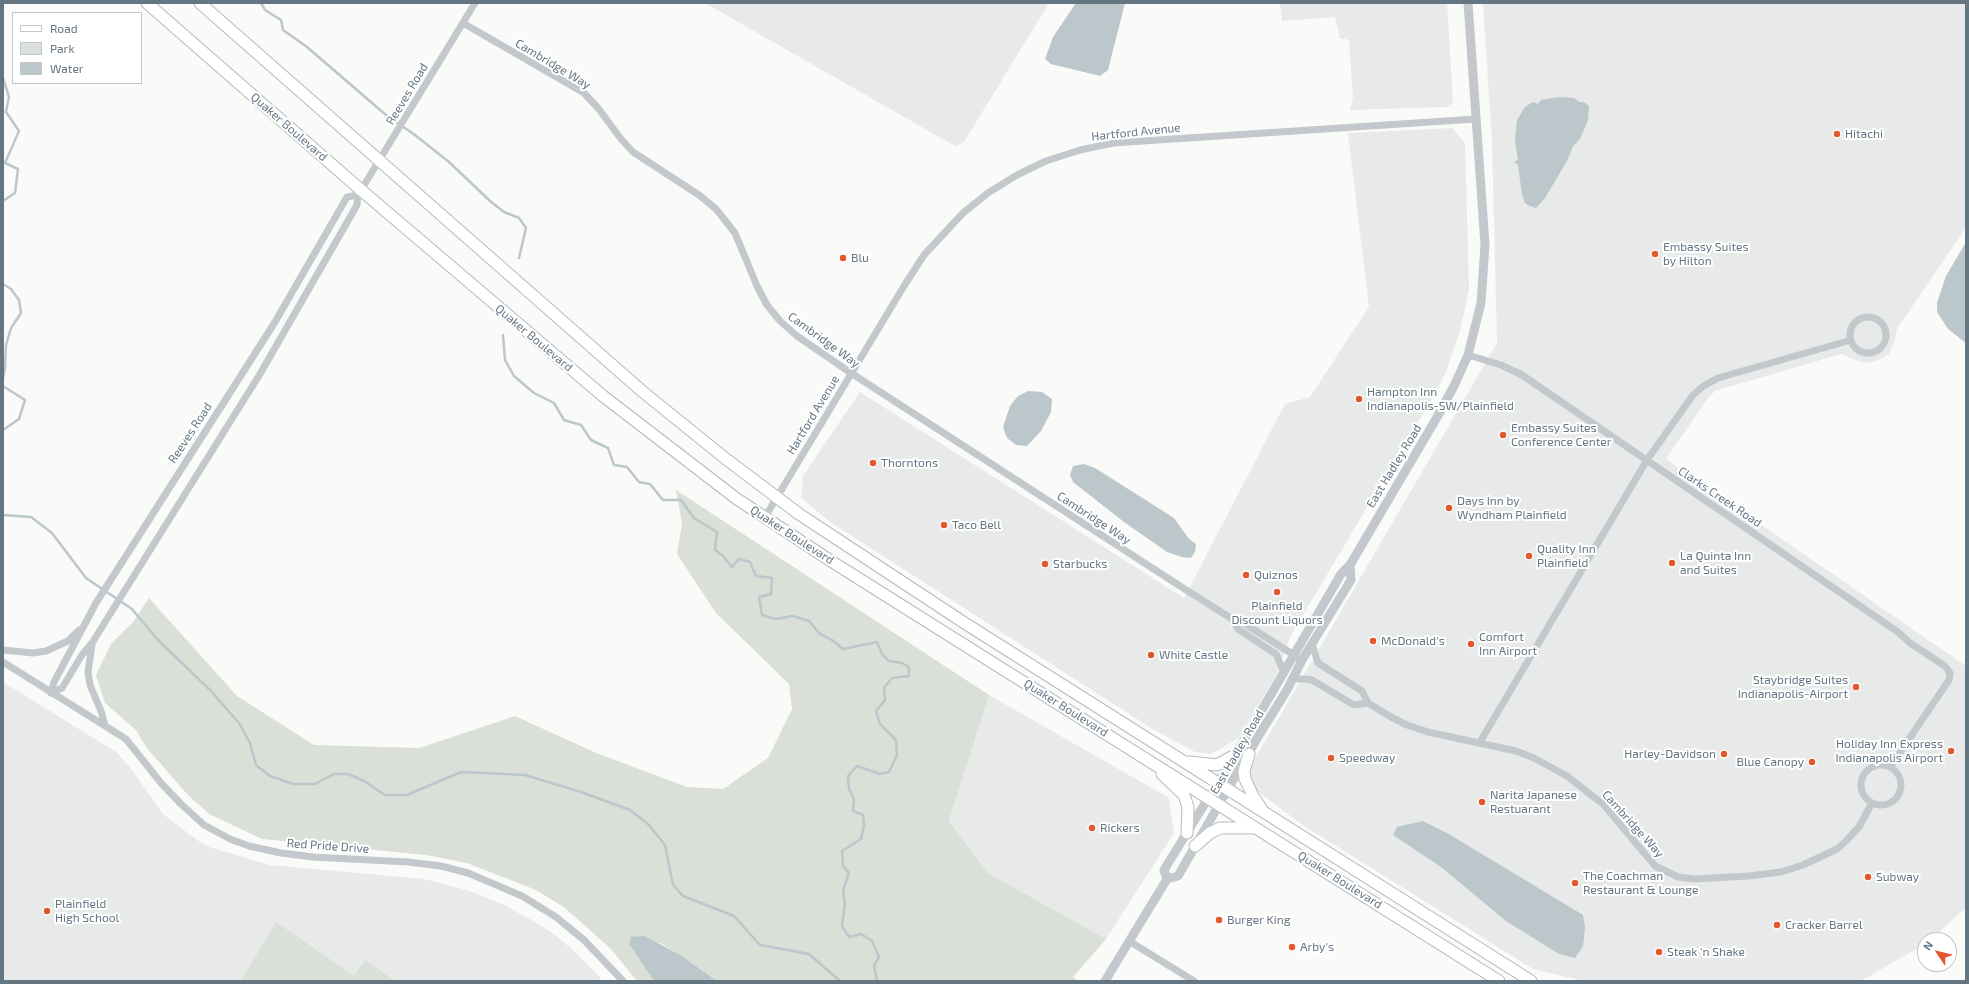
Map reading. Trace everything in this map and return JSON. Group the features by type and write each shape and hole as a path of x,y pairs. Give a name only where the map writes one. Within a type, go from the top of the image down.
{"main road":[{"name":"Quaker Boulevard","path":"147,3 359,192 603,396 709,478 765,518 828,559 1499,981"},
{"name":"Quaker Boulevard","path":"200,3 379,162 643,392 726,460 777,498 889,574 1531,981"},
{"path":"1249,754 1244,771 1245,779 1253,796 1265,813"},
{"path":"1182,761 1201,765 1217,765 1235,755"},
{"path":"1142,756 1184,795 1188,807 1187,833"},
{"path":"1195,846 1210,833 1220,828 1255,828"}],"street":[{"name":"Reeves Road","path":"51,693 62,688 82,655 92,643 278,344 357,205 359,192 394,138 475,3"},
{"name":"East Hadley Road","path":"1167,879 1164,870 1235,755 1340,574 1350,565 1436,419 1454,386 1468,355 1481,303 1485,250 1468,3"},
{"name":"Cambridge Way","path":"463,23 584,94 598,108 621,139 634,152 703,198 716,209 735,233 762,296 773,314 788,330 851,373 1232,619 1242,622 1302,660"},
{"name":"Hartford Avenue","path":"765,518 851,373 916,268 947,229 988,193 1017,175 1046,161 1080,150 1113,143 1476,119"},
{"name":"Reeves Road","path":"51,693 54,682 84,624 107,584 275,322 347,197 359,192"},
{"path":"1864,318 1874,318 1878,320 1885,328 1885,341 1876,351 1860,351 1852,340 1852,327 1864,318"},
{"path":"1480,742 1647,460 1693,395 1710,382 1852,340"},
{"name":"Clarks Creek Road","path":"1468,355 1501,365 1522,375 1898,632 1910,643 1945,666 1950,673 1949,680 1890,767"},
{"name":"East Hadley Road","path":"1105,981 1167,879 1178,876 1220,805 1302,660 1351,580 1350,565"},
{"name":"Cambridge Way","path":"1232,619 1238,629 1276,654 1284,672"},
{"path":"3,650 34,653 46,651 68,641 84,624"},
{"path":"92,643 88,672 90,685 101,711 105,726"},
{"name":"Cambridge Way","path":"1312,644 1318,663 1362,691 1368,703 1407,724 1441,735 1480,742 1534,758 1572,779 1609,810 1655,866 1669,874 1686,879 1770,874 1803,865 1837,849 1846,841 1859,827 1872,803"},
{"path":"3,662 51,693"},
{"name":"Cambridge Way","path":"1292,680 1305,678 1312,680 1354,705 1368,703"},
{"name":"Red Pride Drive","path":"51,693 126,739 161,783 204,825 230,839 249,846 281,853 313,857 408,862 441,866 468,873 522,896 556,917 584,940 623,981"},
{"path":"1883,764 1890,767 1897,772 1900,778 1901,785 1898,794 1887,804 1882,805 1872,803 1866,799 1861,789 1863,774 1869,768 1876,765 1883,764"},
{"path":"1129,941 1194,981"}],"shaded area":[{"path":"705,3 1049,3 964,142 955,146"},
{"path":"1280,3 1447,3 1453,102 1447,107 1350,110 1353,97 1349,41 1346,39 1340,39 1335,17 1282,21"},
{"path":"1483,3 1966,3 1966,227 1897,329 1895,340 1889,354 1877,361 1863,363 1841,354 1715,391 1708,398 1666,459 1966,666 1966,907 1939,932 1917,932 1917,949 1861,981 1584,981 1533,969 1304,826 1253,788 1249,769 1497,343 1492,142"},
{"path":"1452,128 1465,143 1469,289 1460,331 1445,374 1433,397 1291,635 1277,674 1239,738 1211,754 1195,752 1151,728 830,522 801,498 803,476 860,392 1184,598 1285,404 1310,397 1369,307 1348,133"},
{"path":"3,682 116,752 130,767 163,814 197,840 209,847 270,865 424,879 470,891 502,904 537,923 558,937 603,981 3,981"},
{"path":"989,695 1169,798 1174,833 1106,939 988,873 949,821"}],"green space":[{"path":"676,490 989,695 949,821 988,873 1106,939 1073,977 1078,981 717,981 679,954 660,943 629,944 654,981 637,981 611,949 565,908 536,890 467,863 426,855 262,839 209,814 188,795 146,747 136,730 105,703 96,675 111,644 133,622 149,598 237,696 314,745 419,748 515,716 594,752 687,787 723,789 768,758 792,709 789,684 716,613 677,554 682,523"},
{"path":"276,922 354,976 365,960 395,981 241,981"}],"water":[{"path":"1076,3 1125,3 1108,70 1100,76 1051,64 1045,59 1053,37"},
{"path":"1559,97 1574,98 1579,102 1584,102 1589,106 1588,120 1580,139 1573,146 1567,161 1545,198 1536,208 1525,203 1522,195 1518,165 1514,162 1518,160 1515,141 1517,120 1525,107 1533,102 1538,104 1541,100"},
{"path":"1966,242 1966,343 1948,329 1937,312 1937,303 1946,276"},
{"path":"1028,391 1042,392 1052,399 1051,412 1041,431 1027,446 1016,445 1007,438 1003,427 1010,406 1018,396"},
{"path":"1084,464 1095,468 1174,518 1189,539 1196,544 1195,552 1191,558 1182,557 1167,552 1124,522 1073,482 1070,475 1073,466"},
{"path":"1423,821 1447,833 1583,915 1585,928 1583,946 1575,958 1559,954 1506,921 1441,867 1393,835 1397,827"},
{"path":"644,936 679,954 717,981 654,981 629,944 631,937"}],"waterway":[{"path":"261,3 265,10 281,20 283,30 307,47 386,115 415,135 449,162 490,201 504,212 519,218 526,228 519,258"},
{"path":"3,78 9,97 6,112 19,131 5,163 18,169 15,193 3,201"},
{"path":"3,284 11,289 19,300 21,313 11,328 6,345 3,379"},
{"path":"503,335 505,360 514,376 534,393 554,403 564,420 581,425 591,440 608,448 614,465 627,467 639,482 650,484 663,500 681,500 694,518 717,532 715,550 723,556 732,567 739,559 750,562 756,576 772,578 771,594 759,597 762,615 776,619 793,616 809,621 820,634 832,640 843,649 877,642 882,654 889,661 902,663 909,667 909,676 892,678 884,688 885,700 876,711 880,724 896,740 897,755 889,772 880,774 857,766 848,776 849,789 854,799 853,811 863,815 864,825 861,839 842,851 843,866 849,873 843,891 845,903 842,926 849,937 861,934 872,941 879,957 874,965 877,981"},
{"path":"3,386 25,400 19,419 3,430"},
{"path":"3,515 31,517 52,533 86,578 132,609 157,639 211,691 239,723 250,743 256,765 270,776 293,784 315,784 334,774 348,774 364,781 385,795 407,795 461,772 525,775 581,792 630,810 648,824 665,845 673,885 683,896 734,916 760,945 809,954 840,981"}],"place":[{"name":"Hitachi","path":"1837,134"},
{"name":"Embassy Suites by Hilton","path":"1655,254"},
{"name":"Blu","path":"843,258"},
{"name":"Hampton Inn Indianapolis-SW/Plainfield","path":"1359,399"},
{"name":"Embassy Suites Conference Center","path":"1503,435"},
{"name":"Thorntons","path":"873,463"},
{"name":"Days Inn by Wyndham Plainfield","path":"1449,508"},
{"name":"Taco Bell","path":"944,525"},
{"name":"Quality Inn Plainfield","path":"1529,556"},
{"name":"La Quinta Inn and Suites","path":"1672,563"},
{"name":"Starbucks","path":"1045,564"},
{"name":"Quiznos","path":"1246,575"},
{"name":"Plainfield Discount Liquors","path":"1277,592"},
{"name":"McDonald's","path":"1373,641"},
{"name":"Comfort Inn Airport","path":"1471,644"},
{"name":"White Castle","path":"1151,655"},
{"name":"Staybridge Suites Indianapolis-Airport","path":"1856,687"},
{"name":"Holiday Inn Express Indianapolis Airport","path":"1951,751"},
{"name":"Harley-Davidson","path":"1724,754"},
{"name":"Speedway","path":"1331,758"},
{"name":"Blue Canopy","path":"1812,762"},
{"name":"Narita Japanese Restuarant","path":"1482,802"},
{"name":"Rickers","path":"1092,828"},
{"name":"Subway","path":"1868,877"},
{"name":"The Coachman Restaurant & Lounge","path":"1575,883"},
{"name":"Plainfield High School","path":"47,911"},
{"name":"Burger King","path":"1219,920"},
{"name":"Cracker Barrel","path":"1777,925"},
{"name":"Arby's","path":"1292,947"},
{"name":"Steak 'n Shake","path":"1659,952"}]}
